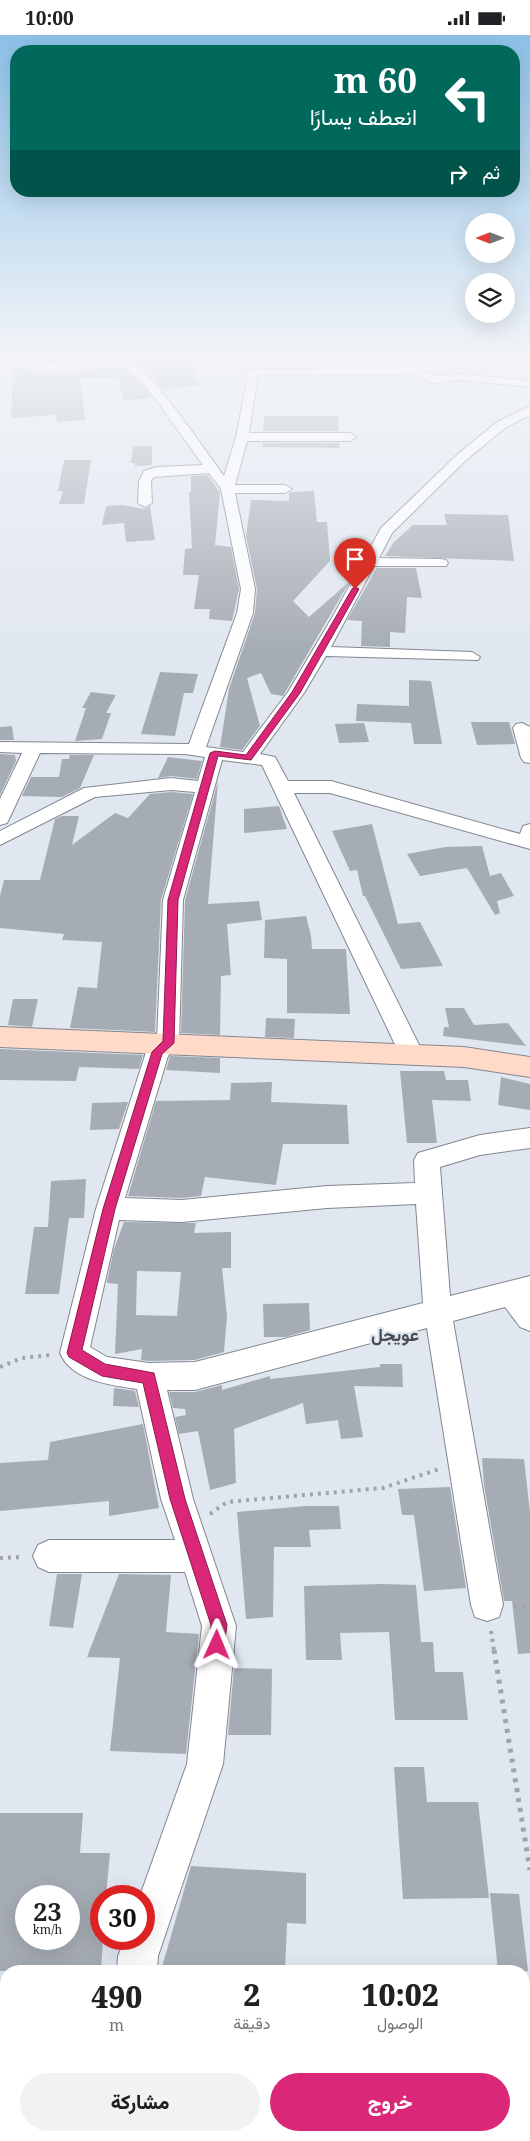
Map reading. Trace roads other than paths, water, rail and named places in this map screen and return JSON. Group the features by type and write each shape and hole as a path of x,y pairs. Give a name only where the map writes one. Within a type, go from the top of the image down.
{"street":[{"path":"201,453 227,489 248,589 245,613 205,752 205,787 173,900 168,1043 158,1052 109,1209 74,1353 102,1370 149,1377 195,1376 520,1290 530,1318"},
{"path":"227,489 237,453"},
{"path":"248,758 296,693 386,531 404,511 467,453"},
{"path":"145,503 146,481 149,474 157,471 212,469"},
{"path":"227,489 284,489"},
{"path":"370,562 441,563"},
{"path":"320,651 472,657"},
{"path":"522,728 530,758"},
{"path":"0,747 205,752 269,761 412,1055"},
{"path":"0,819 33,748"},
{"path":"0,839 91,792 171,784 205,787"},
{"path":"282,787 331,787 528,843 530,830"},
{"path":"0,1037 464,1057 530,1067"},
{"path":"487,1605 438,1312 427,1160 480,1145 530,1138"},
{"path":"109,1209 182,1211 327,1197 428,1193"},
{"path":"137,1965 138,1956 205,1764 219,1625 177,1499 149,1377"},
{"path":"48,1556 192,1543"}],"district":[{"name":"عويجل","path":"395,1334"}]}
